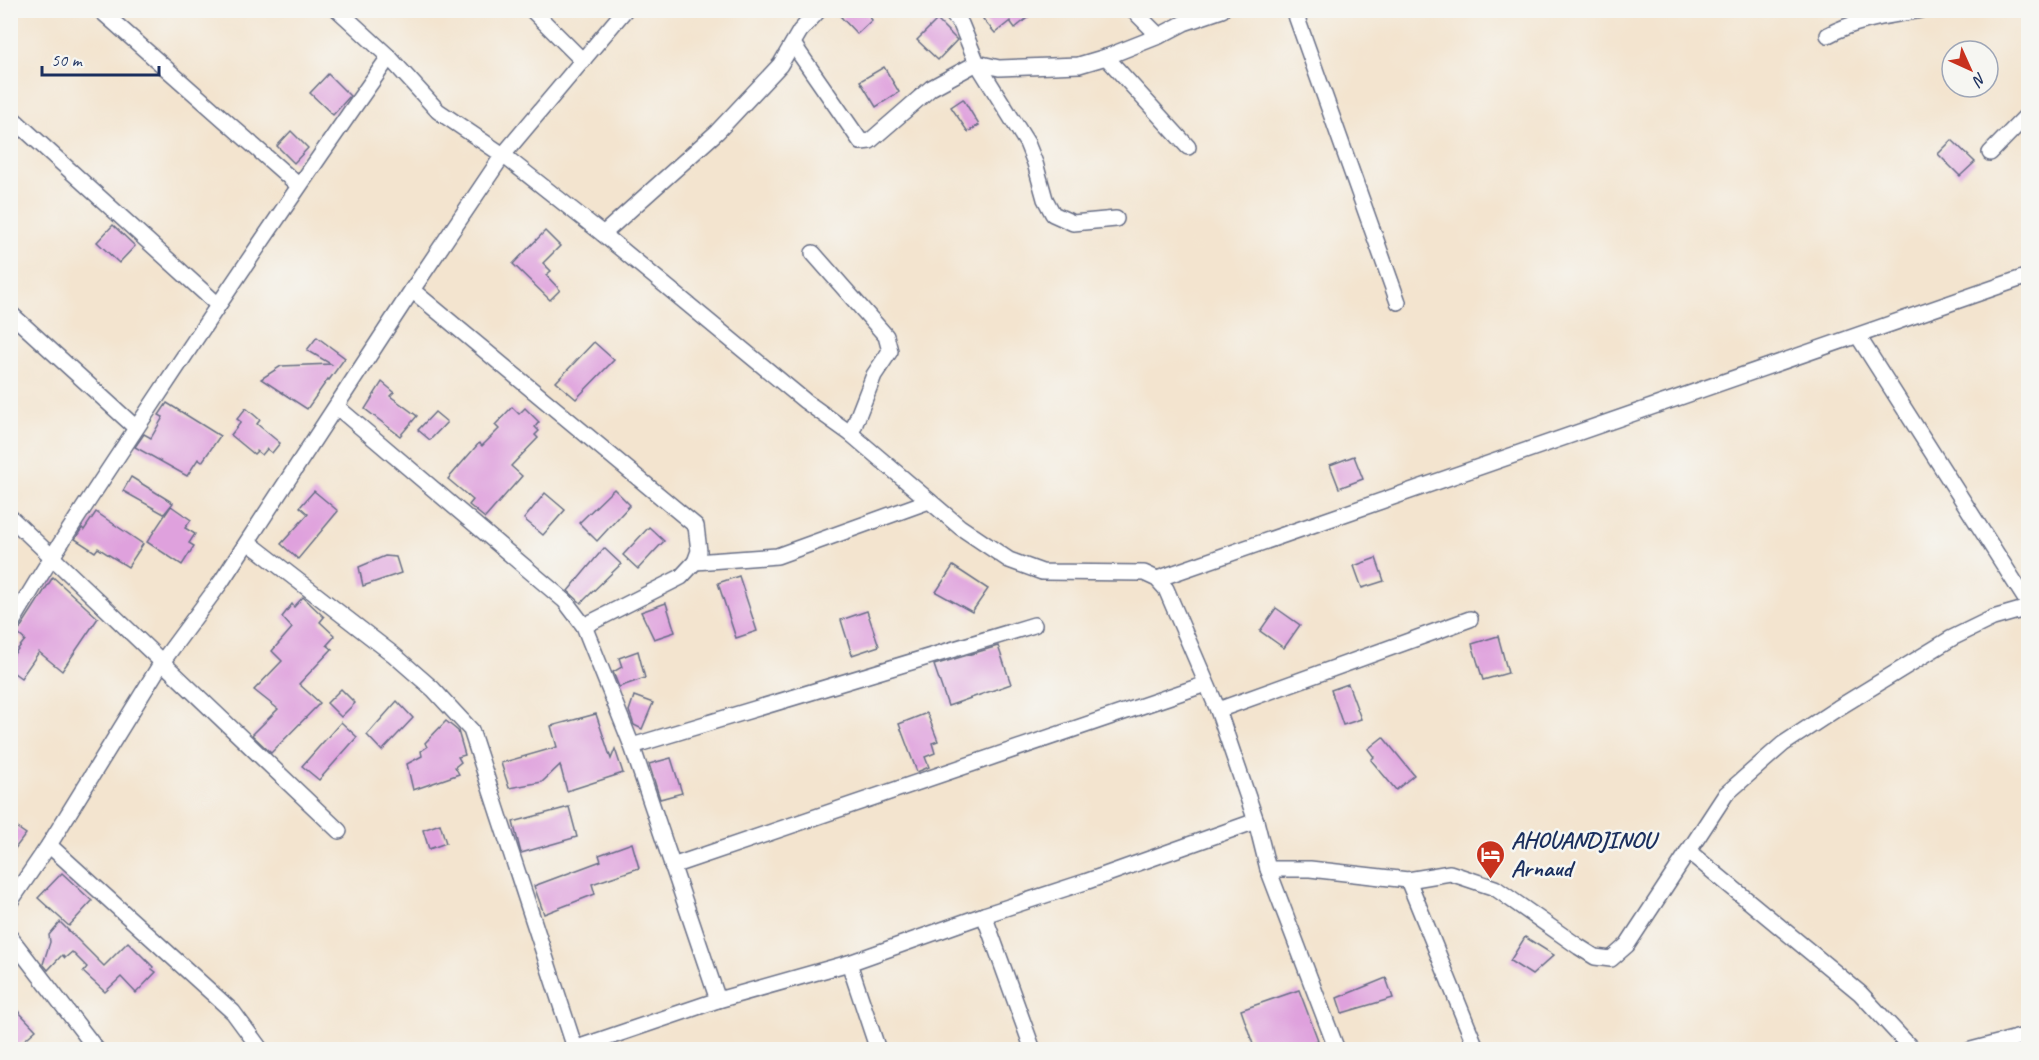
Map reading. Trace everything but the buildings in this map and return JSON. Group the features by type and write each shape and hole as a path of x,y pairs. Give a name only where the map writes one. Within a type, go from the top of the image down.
{"street":[{"path":"100,10 298,185"},
{"path":"338,10 389,57 438,111 503,155 603,234 960,526 1009,560 1042,572 1144,573 1157,579 1166,589 1218,710 1256,821 1268,869 1337,1050"},
{"path":"532,10 583,61"},
{"path":"10,902 49,845 162,662 248,542 503,155 625,10"},
{"path":"603,234 717,132 780,65 800,31 819,10"},
{"path":"949,10 961,24 977,63 1027,143 1045,199 1053,214 1073,223 1116,219"},
{"path":"1133,10 1159,36"},
{"path":"793,44 861,142 870,141 931,88 977,63 999,68 1079,64 1106,57 1185,23 1222,10"},
{"path":"1294,10 1398,302"},
{"path":"1828,35 1846,25 1922,10"},
{"path":"10,626 51,556 218,304 298,185 389,57"},
{"path":"1106,57 1188,147"},
{"path":"1990,153 2028,114"},
{"path":"10,116 218,304"},
{"path":"813,253 886,336 890,351 874,375 851,435"},
{"path":"1157,579 2028,276"},
{"path":"412,290 696,526 699,551 695,562 681,577 584,626"},
{"path":"10,313 136,429"},
{"path":"1858,336 2028,603"},
{"path":"337,407 565,601 584,626 632,746 718,1000"},
{"path":"695,562 777,556 929,501"},
{"path":"10,517 339,831"},
{"path":"248,542 394,655 433,689 471,730 573,1049 718,1000 849,963 1256,821"},
{"path":"1268,869 1310,869 1408,880 1450,873 1495,888 1594,957 1611,959 1627,945 1726,794 1783,744 1952,638 1993,618 2028,608"},
{"path":"1218,710 1470,619"},
{"path":"632,746 1034,625"},
{"path":"672,866 1206,684"},
{"path":"49,845 233,1012 261,1050"},
{"path":"1688,851 1860,993 1913,1050"},
{"path":"1408,880 1477,1050"},
{"path":"984,915 1033,1050"},
{"path":"10,937 97,1050"},
{"path":"849,963 878,1050"},
{"path":"1971,1050 2028,1035"}],"place":[{"name":"AHOUANDJINOU Arnaud","path":"1490,880"}]}
